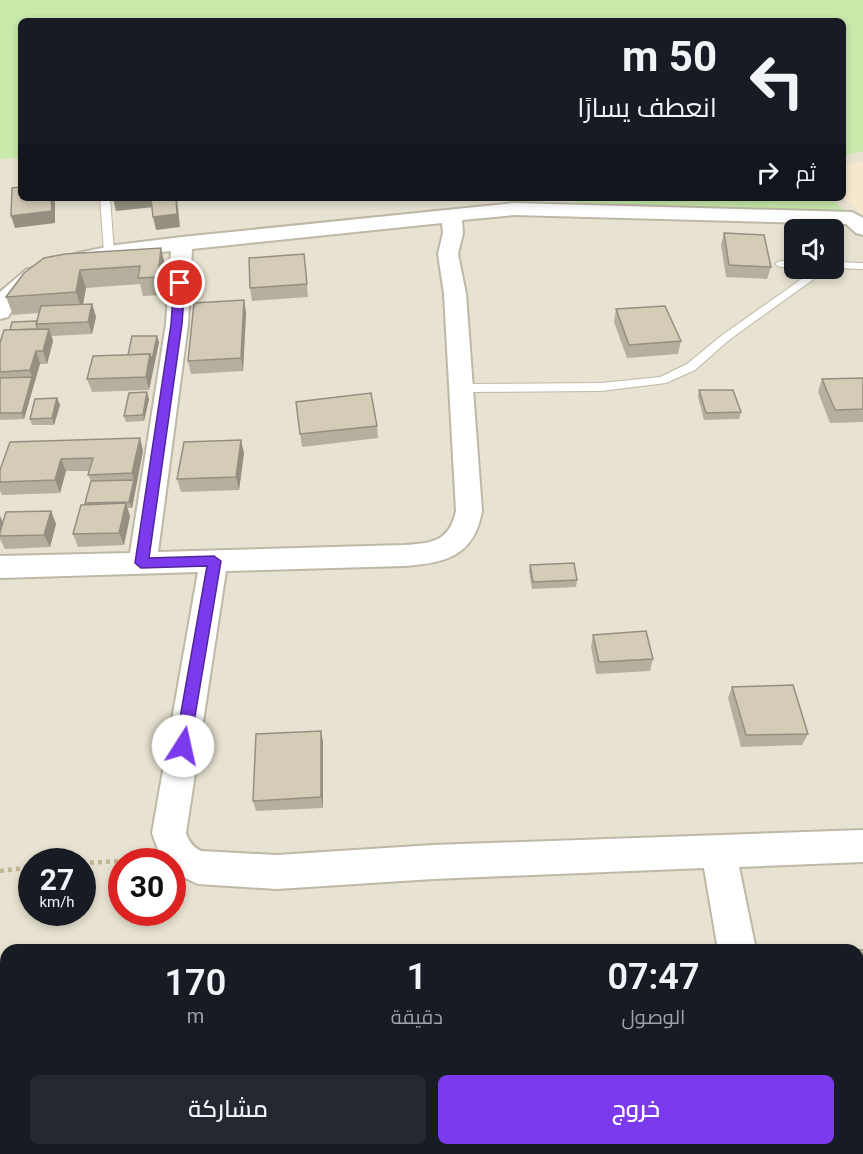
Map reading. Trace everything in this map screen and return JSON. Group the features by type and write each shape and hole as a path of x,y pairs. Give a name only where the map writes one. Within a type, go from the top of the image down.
{"street":[{"path":"0,312 11,292 22,282 59,264 109,252 453,215 541,208 852,218 863,229"},
{"path":"0,567 419,554 451,546 464,530 469,511 455,294 448,254 453,233 453,215"},
{"path":"141,563 177,324 182,243"},
{"path":"214,561 171,816 170,833 173,847 182,859 207,868 277,872 432,862 863,846"},
{"path":"718,851 736,944"}],"lane":[{"path":"105,201 109,252"},
{"path":"844,265 863,266"},
{"path":"462,388 601,387 662,380 691,367 725,338 808,279"}],"path":[{"path":"0,871 18,869"}],"shaded area":[{"path":"863,151 863,944 0,944 0,159 18,158 18,201 575,201 577,209 851,217 834,201 846,201 846,155"},
{"path":"863,161 863,215 846,201 846,164"}],"green space":[{"path":"0,0 863,0 863,151 846,155 846,18 18,18 18,158 0,159"},
{"path":"575,201 834,201 852,218 577,209"}],"building":[{"path":"18,187 18,201 51,201 52,211 11,216 12,188"},
{"path":"151,201 176,201 177,214 153,217"},
{"path":"724,233 764,235 771,267 729,265"},
{"path":"161,248 158,277 138,278 140,266 80,270 76,292 6,297 24,273 44,258 65,254"},
{"path":"304,254 307,284 250,288 249,258"},
{"path":"244,300 241,358 188,361 194,303"},
{"path":"92,304 88,322 36,324 41,306"},
{"path":"665,306 681,341 629,345 616,309"},
{"path":"37,321 38,329 10,330 12,322"},
{"path":"49,329 43,351 36,351 30,370 0,372 0,343 4,330"},
{"path":"132,336 157,336 152,360 150,354 128,355"},
{"path":"150,354 146,377 87,379 93,356"},
{"path":"32,377 22,413 0,413 0,378"},
{"path":"863,378 863,409 835,410 822,379"},
{"path":"699,390 733,390 741,412 706,413"},
{"path":"147,392 143,415 124,416 129,393"},
{"path":"371,393 377,426 300,434 296,402"},
{"path":"57,398 52,418 30,419 35,399"},
{"path":"140,438 132,473 88,475 93,458 61,459 55,480 0,482 0,470 10,442"},
{"path":"241,440 236,477 177,479 184,442"},
{"path":"134,480 129,502 85,503 91,481"},
{"path":"126,503 119,533 73,534 81,505"},
{"path":"51,511 44,535 0,536 6,512"},
{"path":"574,563 577,580 533,582 530,565"},
{"path":"646,631 653,659 599,662 593,635"},
{"path":"793,685 808,734 746,735 732,687"},
{"path":"321,731 321,797 253,801 256,734"}],"route":[{"path":"180,283 177,324 141,563 214,561 183,746"}]}
